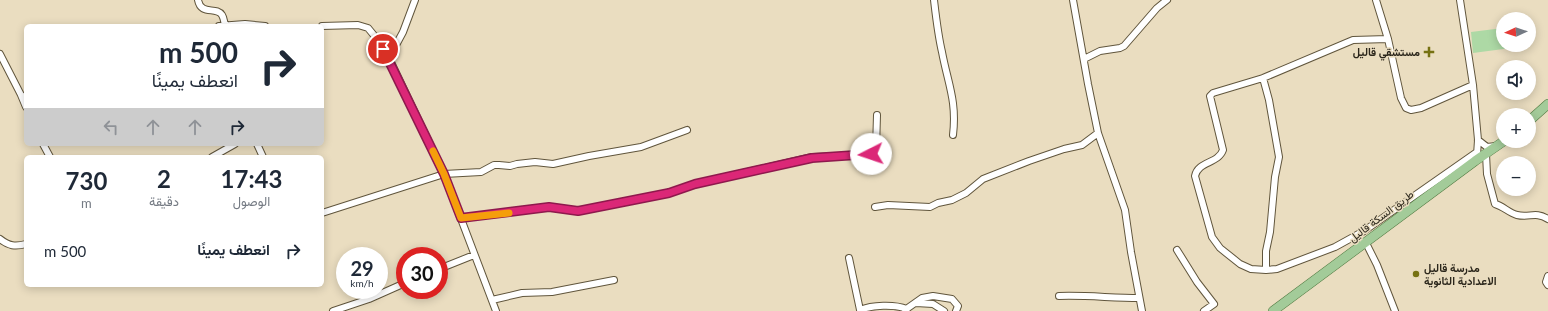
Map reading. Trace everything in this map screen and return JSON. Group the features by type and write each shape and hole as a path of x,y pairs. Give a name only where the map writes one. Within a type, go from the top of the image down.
{"main road":[{"path":"1536,114 1548,104"},
{"name":"طريق السكة قاليل","path":"1273,311 1475,161 1482,153 1496,146"}],"street":[{"path":"198,0 202,8 219,12 223,16 222,24"},
{"path":"388,58 403,32 415,0"},
{"path":"934,0 942,52 953,96 955,120 953,135"},
{"path":"1073,0 1098,133 1126,210 1142,311"},
{"path":"1084,59 1100,51 1124,46 1157,8 1167,0"},
{"path":"1376,0 1388,39 1401,98 1406,108 1411,110 1421,108 1473,85"},
{"path":"1460,0 1473,85 1478,140 1495,204 1502,206 1518,215 1541,214 1548,219"},
{"path":"324,26 358,25 368,28 377,39 388,58 444,174 496,311"},
{"path":"1388,39 1353,40 1263,78 1213,93 1210,96 1223,150 1217,158 1200,166 1196,170 1195,176 1212,237 1220,248 1240,264 1251,269 1277,269 1335,247 1364,231 1482,153"},
{"path":"0,54 24,97"},
{"path":"1263,78 1269,100 1279,157 1275,177 1270,232 1266,251 1266,270"},
{"path":"461,218 549,207 578,211 669,193 695,184 812,158 868,155 876,149 877,115"},
{"path":"324,212 444,174 481,172 499,164 510,166 535,162 553,164 641,147 687,130"},
{"path":"875,207 888,205 930,207 938,203 952,200 966,193 983,178 1036,158 1082,145 1098,133"},
{"path":"1478,140 1487,147 1496,144"},
{"path":"44,146 49,155"},
{"path":"216,155 231,146"},
{"path":"0,239 11,246 24,244"},
{"path":"1366,243 1395,311"},
{"path":"1177,250 1214,304 1204,311"},
{"path":"448,265 474,255"},
{"path":"849,258 860,311 870,306 889,309 900,306 905,310 922,298 933,296 952,299 958,306 956,311"},
{"path":"1548,276 1546,282 1548,284"},
{"path":"492,300 522,293 552,292 614,280"},
{"path":"333,311 369,299 396,287"},
{"path":"1059,296 1139,298"},
{"path":"916,302 933,304 944,311"}],"green space":[{"path":"1496,29 1496,50 1473,53 1471,32"}],"slow traffic":[{"path":"433,151 444,174 461,218 509,213"}],"place":[{"name":"مستشقي قاليل","path":"1429,52"},
{"name":"مدرسة قاليل الاعدادية الثانوية","path":"1416,274"}],"route":[{"path":"383,49 444,174 461,218 549,207 578,211 669,193 695,184 812,158 871,154"}]}
